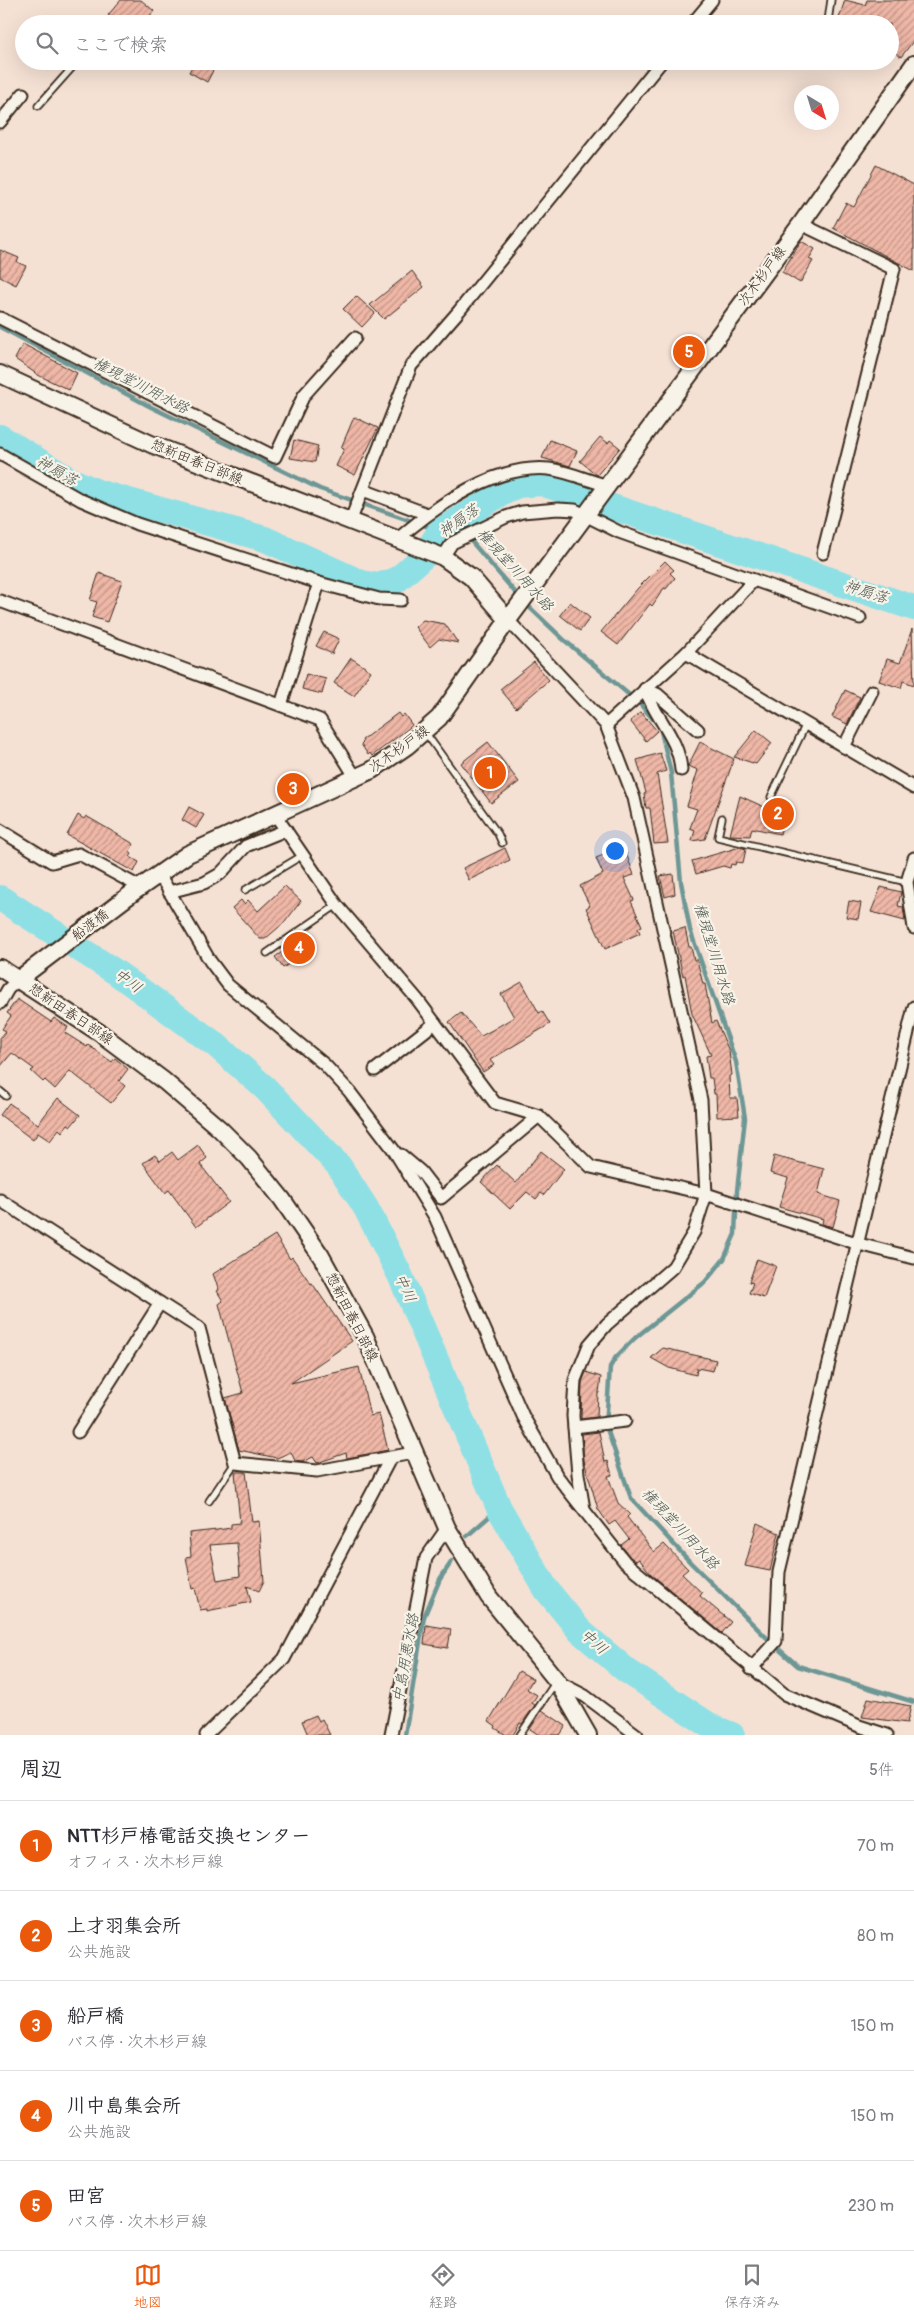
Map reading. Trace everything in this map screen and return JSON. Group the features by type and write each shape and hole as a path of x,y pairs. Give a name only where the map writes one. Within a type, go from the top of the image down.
{"main road":[{"name":"次木杉戸線","path":"137,889 211,842 356,778 388,760 424,732 448,708 508,620 587,516 914,64"},
{"name":"惣新田春日部線","path":"0,374 151,444 350,522 399,538 443,557"},
{"path":"443,557 471,577 508,620"},
{"name":"船渡橋","path":"20,979 137,889"},
{"path":"0,968 20,979"},
{"name":"惣新田春日部線","path":"20,979 157,1075 220,1129 254,1165 282,1199 321,1256 364,1336 447,1528 489,1597 557,1681 588,1735"}],"street":[{"path":"700,15 712,0"},
{"path":"350,522 411,366 459,311 655,70"},
{"path":"0,122 24,94"},
{"path":"800,224 894,269 823,553"},
{"path":"0,318 275,457 304,395 355,338"},
{"path":"0,454 81,500 137,524 319,584 379,598 401,600"},
{"path":"399,538 427,514 461,492 492,480 531,470 562,471 608,486"},
{"path":"362,490 427,514"},
{"path":"443,557 452,543 477,529 514,515 558,509 575,510 619,532 860,618"},
{"path":"606,725 686,653 754,580"},
{"path":"280,706 319,584"},
{"path":"0,601 320,720 356,778"},
{"path":"508,620 606,725 634,798 701,1100 706,1194 694,1232 673,1267 607,1324 589,1345 575,1380 574,1427 584,1513"},
{"path":"686,653 914,788"},
{"path":"645,689 657,694 698,730"},
{"path":"645,689 649,702 674,740 681,770"},
{"path":"844,747 872,691"},
{"path":"274,813 336,905 435,1023 495,1103 540,1116 591,1167 706,1194 859,1244 914,1258"},
{"path":"0,830 52,862 79,854 137,889"},
{"path":"169,892 204,883 220,874 246,846 286,830"},
{"path":"914,858 907,882 914,928"},
{"path":"159,874 210,961 228,985 325,1065 350,1091 394,1149 435,1217 524,1416 557,1476 584,1513 625,1562 784,1694 859,1726 887,1735"},
{"path":"0,1003 4,994 20,979"},
{"path":"751,1668 776,1642 779,1572 859,1244 914,1007"},
{"path":"375,1070 435,1023"},
{"path":"394,1149 421,1172 441,1198 540,1116"},
{"path":"0,1200 199,1328 235,1463 317,1472 413,1453"},
{"path":"78,1432 160,1303"},
{"path":"574,1427 625,1421"},
{"path":"206,1735 284,1658 391,1457"},
{"path":"391,1735 426,1558 447,1528"},
{"path":"557,1681 586,1696 637,1735"}],"lane":[{"path":"829,15 831,0"},
{"path":"38,106 70,70"},
{"path":"771,797 806,724"},
{"path":"424,732 498,834 502,843"},
{"path":"722,818 718,838 907,882"},
{"path":"245,890 303,855"},
{"path":"267,953 336,905"},
{"path":"0,1091 6,1096"},
{"path":"209,1501 235,1463"},
{"path":"520,1735 545,1695 557,1681"}],"building":[{"path":"121,0 141,0 154,11 151,15 108,15"},
{"path":"845,0 865,5 867,0 914,0 914,40 901,57 899,56 899,15 840,15"},
{"path":"190,70 213,70 207,82 189,72"},
{"path":"876,165 914,185 914,271 833,228 846,203 854,207"},
{"path":"801,241 815,249 809,259 813,261 800,283 782,272"},
{"path":"0,250 19,258 17,262 26,266 16,285 0,277"},
{"path":"412,271 424,287 384,319 370,305"},
{"path":"356,296 375,313 362,327 343,309"},
{"path":"23,344 77,373 69,390 38,375 15,359"},
{"path":"354,417 378,428 355,475 336,466 344,449 341,448"},
{"path":"600,437 608,443 610,440 620,448 597,475 580,461"},
{"path":"294,440 318,446 315,462 290,458"},
{"path":"550,440 577,451 570,466 542,458"},
{"path":"665,561 674,570 670,573 675,578 666,589 664,588 652,606 650,604 618,645 601,632 638,588"},
{"path":"99,573 122,581 107,622 92,617 97,602 90,600"},
{"path":"570,602 590,618 580,631 560,615"},
{"path":"423,620 445,624 458,643 439,639 430,647 415,627"},
{"path":"912,629 914,685 903,681 901,688 879,681 887,659 900,663"},
{"path":"324,632 339,639 332,654 316,646"},
{"path":"351,658 371,671 354,696 334,683"},
{"path":"534,662 549,680 516,708 500,689"},
{"path":"306,674 326,679 322,694 302,689"},
{"path":"845,690 860,697 847,724 832,717"},
{"path":"641,712 657,731 646,741 630,721"},
{"path":"398,713 401,717 404,714 412,725 372,756 370,753 368,755 361,744 362,740"},
{"path":"756,730 772,743 756,764 734,757"},
{"path":"488,742 519,782 491,803 461,763"},
{"path":"700,742 734,759 705,839 692,841 695,830 690,828 697,809 687,806 698,770 688,766"},
{"path":"660,753 666,771 657,774 668,843 654,844 650,808 646,808 644,794 646,793 637,760"},
{"path":"740,796 771,810 772,807 786,810 780,834 752,828 750,836 730,835"},
{"path":"189,807 204,815 196,828 182,820"},
{"path":"78,815 84,819 86,816 134,844 129,852 132,854 130,857 139,862 134,872 67,835"},
{"path":"624,847 634,875 624,878 634,900 631,901 642,926 638,928 640,933 605,949 586,908 590,906 580,886 603,874 596,858"},
{"path":"740,847 746,849 743,863 736,862 735,865 731,864 730,868 723,866 696,874 692,861"},
{"path":"505,848 510,860 469,880 463,868"},
{"path":"673,874 675,894 665,897 660,876"},
{"path":"285,886 301,901 285,922 265,939 260,939 232,908 241,900 244,904 248,900 258,911"},
{"path":"881,887 901,892 898,906 903,907 905,921 871,912"},
{"path":"849,901 861,903 858,919 846,917"},
{"path":"685,928 689,947 691,947 694,960 697,960 703,984 705,984 712,1023 716,1021 729,1051 732,1075 729,1076 730,1098 737,1098 739,1116 717,1117 716,1094 714,1094 712,1078 709,1078 706,1056 711,1055 692,1014 685,975 683,976 673,931"},
{"path":"301,939 309,950 283,968 275,957"},
{"path":"522,982 539,1013 542,1011 550,1024 490,1060 494,1065 483,1072 449,1022 461,1013 481,1036 494,1029 514,1017 501,994"},
{"path":"17,999 51,1022 54,1018 68,1027 65,1033 87,1047 88,1045 112,1062 115,1058 128,1069 119,1081 125,1086 111,1103 70,1071 55,1089 45,1080 43,1082 31,1071 34,1069 12,1053 0,1067 0,1038 6,1031 2,1029 11,1016 7,1013"},
{"path":"58,1098 80,1115 71,1126 68,1124 62,1132 59,1129 50,1141 38,1133 33,1140 0,1115 9,1103 38,1124"},
{"path":"198,1145 207,1158 200,1164 229,1202 196,1227 169,1190 165,1193 143,1163 155,1155 160,1161 172,1152 178,1160"},
{"path":"541,1151 564,1169 544,1195 541,1193 536,1199 527,1192 510,1209 481,1182 497,1165 516,1183"},
{"path":"774,1156 824,1169 818,1194 840,1201 833,1227 822,1224 823,1219 779,1207 788,1178 770,1173"},
{"path":"275,1235 290,1259 292,1257 312,1283 352,1341 291,1383 359,1367 370,1416 379,1414 388,1450 347,1458 346,1453 317,1463 313,1457 302,1462 295,1461 291,1452 277,1458 239,1450 225,1398 243,1393 219,1304 223,1301 217,1291 219,1290 213,1274"},
{"path":"757,1259 776,1266 764,1298 749,1293 753,1283 749,1282"},
{"path":"663,1348 716,1360 713,1371 697,1368 696,1375 669,1368 651,1358"},
{"path":"586,1372 601,1377 597,1417 581,1419 582,1382"},
{"path":"599,1432 605,1462 608,1461 612,1475 608,1476 618,1503 630,1514 627,1517 654,1552 664,1544 688,1569 682,1574 702,1593 700,1596 731,1622 722,1633 651,1574 639,1559 636,1561 630,1557 621,1545 629,1539 615,1521 609,1525 598,1509 584,1461 582,1434"},
{"path":"235,1472 246,1472 252,1522 259,1521 264,1581 259,1591 247,1586 251,1602 207,1611 207,1609 200,1610 195,1588 192,1589 186,1557 191,1556 189,1533 231,1528 231,1524 240,1523","holes":["237,1543 240,1576 217,1580 210,1545"]},
{"path":"757,1523 779,1533 770,1571 745,1566"},
{"path":"426,1625 451,1629 448,1648 424,1644"},
{"path":"519,1671 533,1679 527,1689 537,1695 532,1703 535,1705 513,1735 506,1735 495,1728 496,1726 489,1721"},
{"path":"868,1698 911,1706 907,1723 862,1717"},
{"path":"542,1710 566,1726 560,1735 539,1735 530,1729"},
{"path":"316,1715 319,1721 322,1719 330,1735 308,1735 302,1721"}],"waterway":[{"name":"権現堂川用水路","path":"0,327 151,407 320,489 440,531 465,534 520,598"},
{"name":"権現堂川用水路","path":"0,437 70,480 97,492 265,539 362,583 378,586 397,580 424,556 440,531 507,490 518,485 541,483 914,608"},
{"name":"権現堂川用水路","path":"525,603 563,639 640,704 660,727 671,773 681,882 690,930 736,1062 745,1118 737,1191 735,1234 724,1259 705,1282 635,1338 616,1357 610,1367 606,1426 631,1498 691,1563 798,1666 914,1702"},
{"name":"中川","path":"0,898 114,971 216,1045 265,1088 339,1166 366,1208 400,1275 499,1508 546,1589 580,1631 627,1671 712,1727 732,1735"},
{"name":"中島用悪水路","path":"467,1536 499,1508"},
{"name":"中島用悪水路","path":"405,1735 424,1617 440,1579 452,1561"}],"place":[{"name":"田宮","path":"689,352"},
{"name":"NTT杉戸椿電話交換センター","path":"490,773"},
{"name":"船戸橋","path":"293,789"},
{"name":"上才羽集会所","path":"778,814"},
{"name":"川中島集会所","path":"299,948"}],"water label":[{"name":"神扇落","path":"57,471"},
{"name":"神扇落","path":"459,521"},
{"name":"神扇落","path":"866,592"}]}
